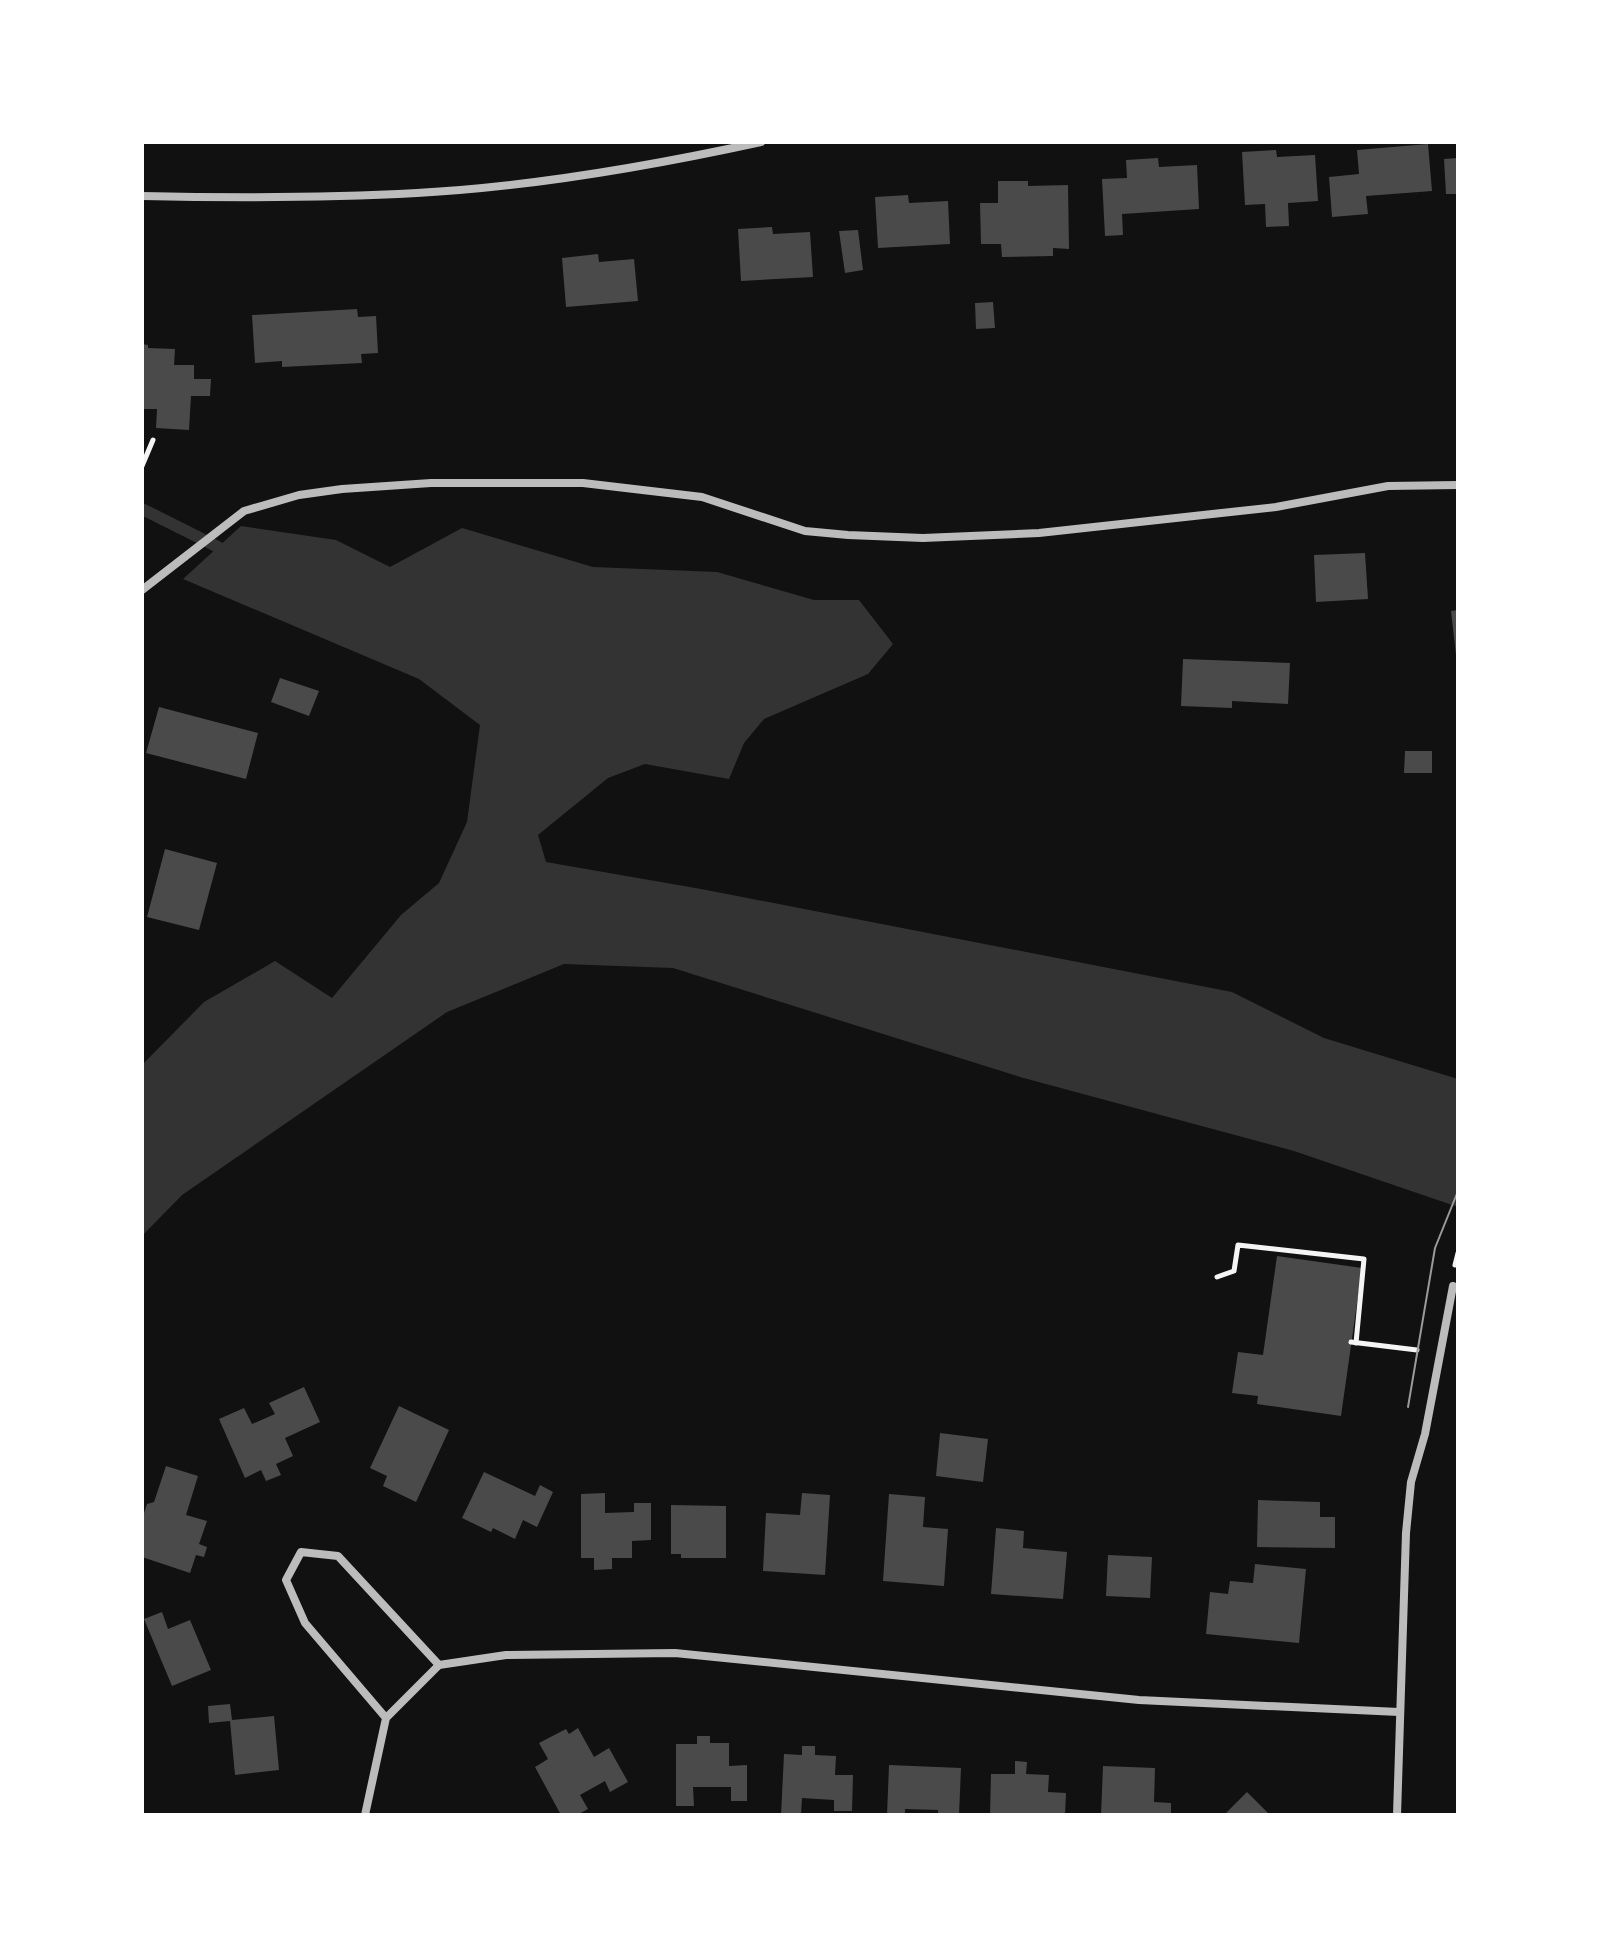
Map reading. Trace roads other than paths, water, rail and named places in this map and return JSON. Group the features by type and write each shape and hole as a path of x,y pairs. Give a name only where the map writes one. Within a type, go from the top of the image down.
{"street":[{"path":"142,196 256,198 419,193 557,179 761,142"},
{"path":"142,590 244,511 299,495 431,483 583,483 702,497 805,531 923,538 1039,533 1276,507 1388,486 1458,485"},
{"path":"1397,1815 1406,1533 1411,1482 1425,1434 1453,1286"},
{"path":"386,1718 305,1623 286,1580 301,1552 338,1556 439,1665"},
{"path":"365,1815 386,1718 439,1665 506,1655 675,1653 1139,1700 1399,1712"}],"waterway":[{"path":"142,509 218,547"}],"tram line":[{"path":"1408,1407 1435,1248 1458,1191"}]}
